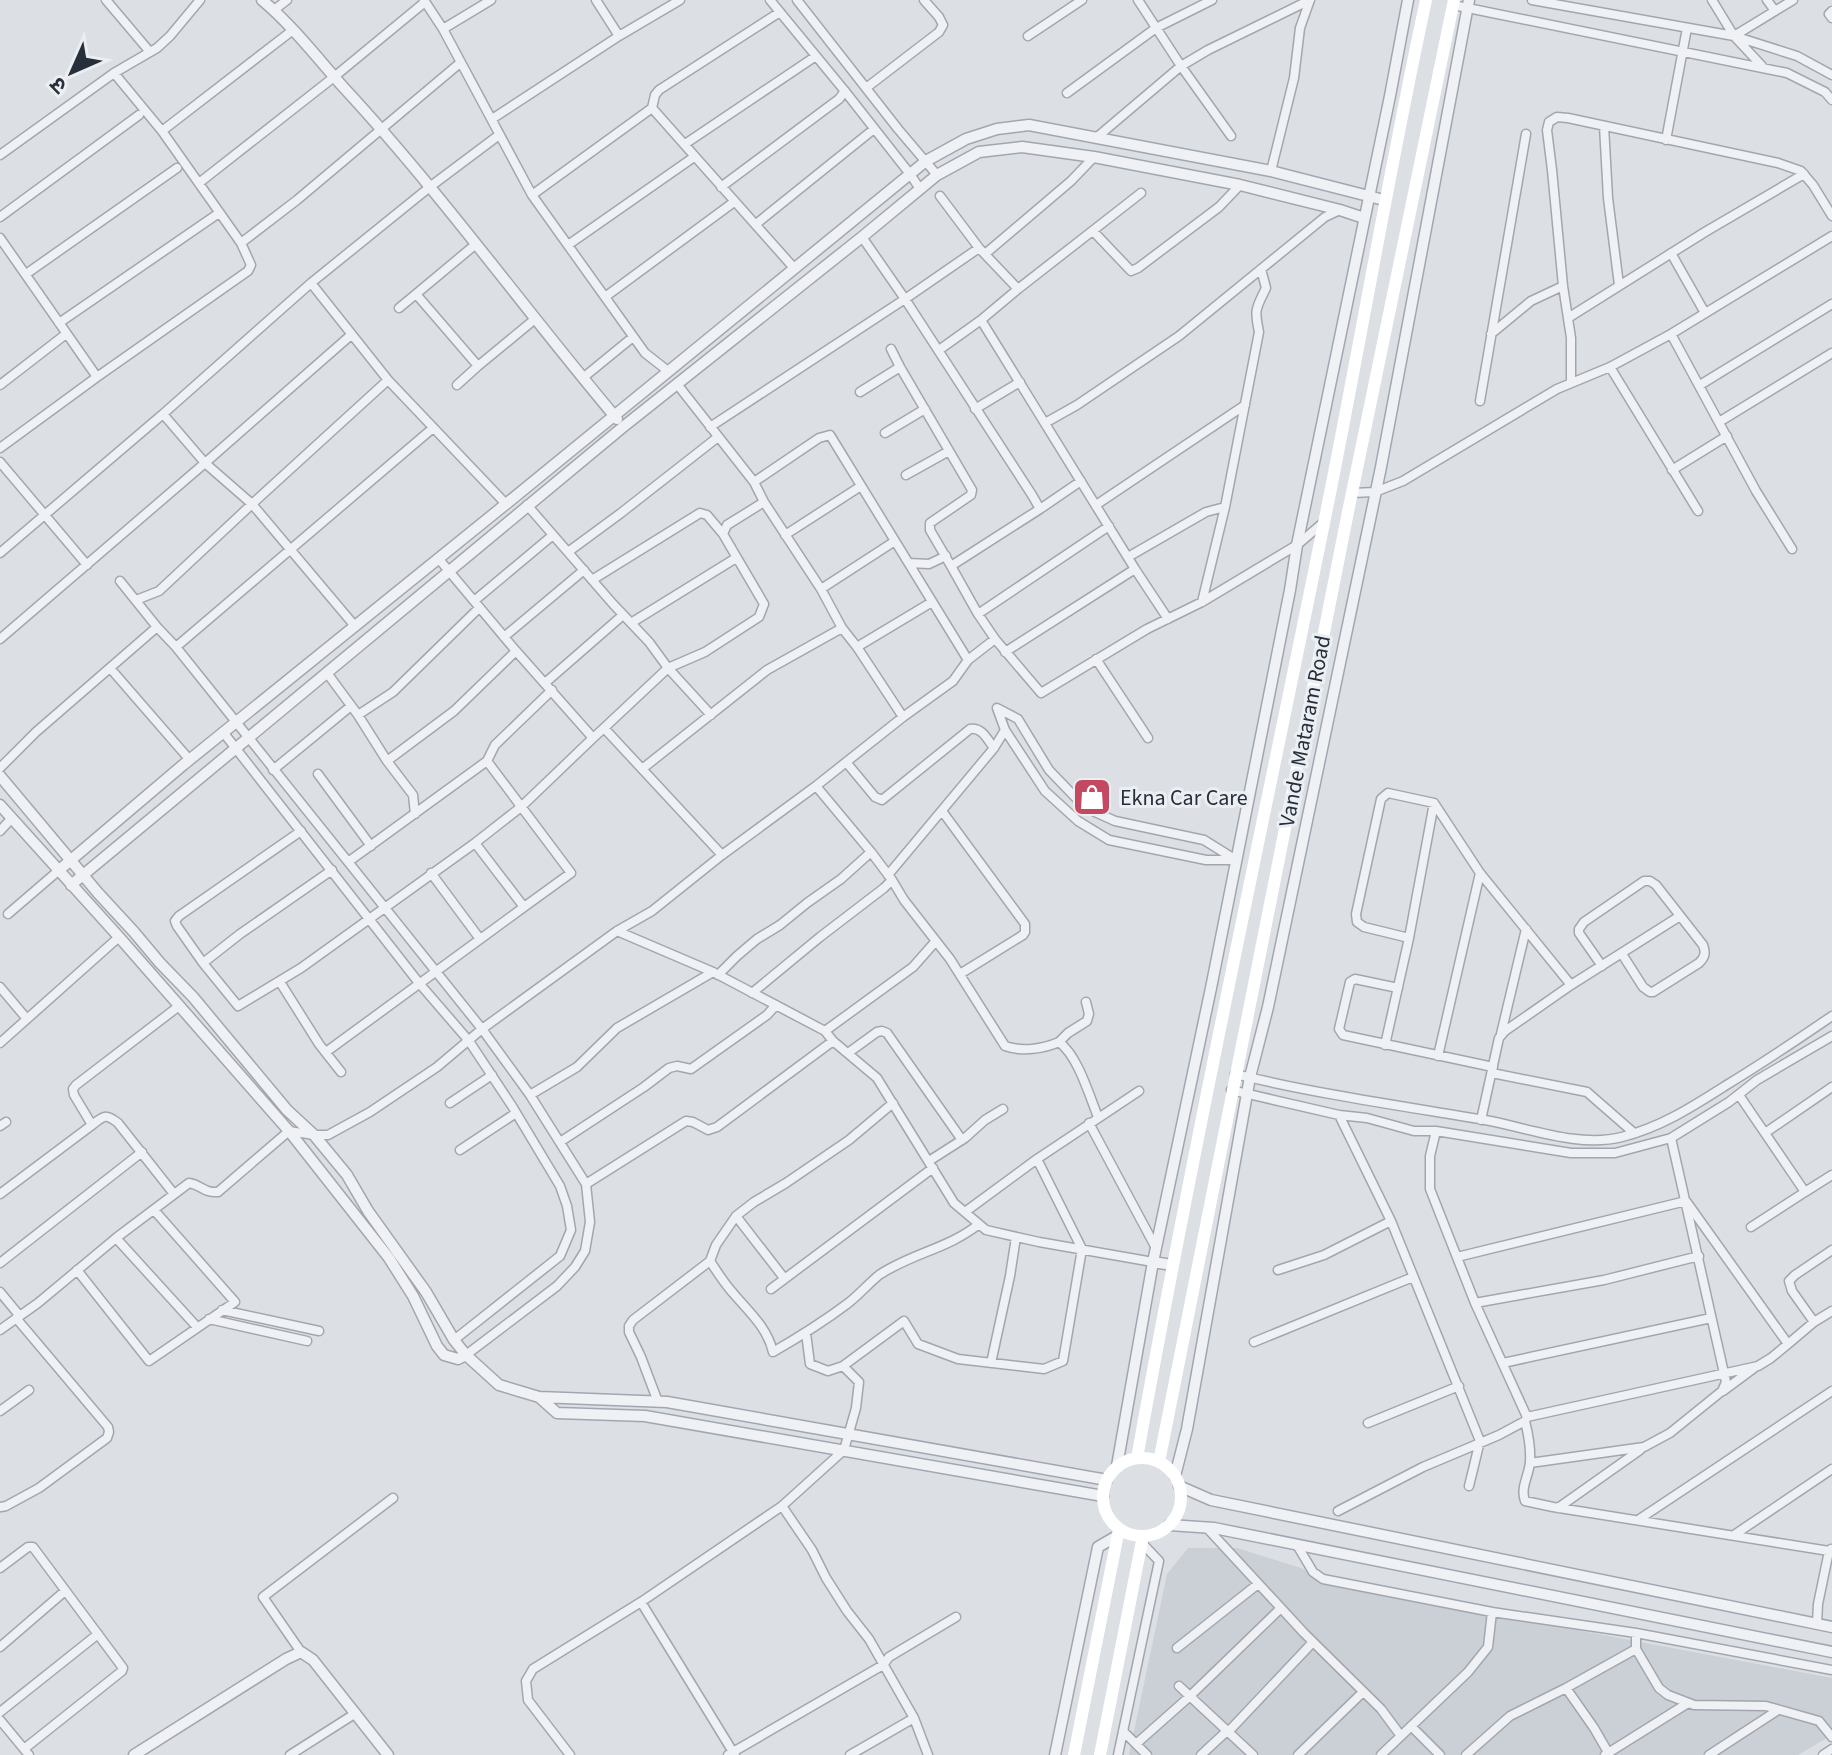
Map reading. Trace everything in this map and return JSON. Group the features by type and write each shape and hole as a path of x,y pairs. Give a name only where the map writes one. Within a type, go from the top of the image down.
{"main road":[{"name":"Vande Mataram Road","path":"1137,1458 1172,1265 1324,522 1384,200 1426,0"},
{"name":"Vande Mataram Road","path":"1159,1462 1231,1090 1453,3"},
{"path":"1074,1755 1118,1532 1104,1508 1107,1480 1117,1466 1137,1458 1159,1462 1168,1468 1177,1481 1181,1496 1180,1507 1169,1525 1143,1539 1118,1532"},
{"path":"1100,1755 1143,1539"}],"street":[{"path":"106,0 150,52"},
{"path":"0,155 114,73 150,52 170,36 200,0"},
{"path":"262,0 293,30 431,186 623,427"},
{"path":"274,10 287,0"},
{"path":"443,29 491,0"},
{"path":"596,0 619,36"},
{"path":"492,119 680,0"},
{"path":"770,0 920,189"},
{"path":"797,0 937,175"},
{"path":"866,88 939,32 943,25 924,0"},
{"path":"1028,36 1082,0"},
{"path":"1138,0 1231,136"},
{"path":"1067,93 1156,28 1212,0"},
{"path":"1271,171 1294,78 1300,28 1310,0"},
{"path":"1096,138 1181,66 1310,0"},
{"path":"1117,1466 1153,1262 1408,0"},
{"path":"1532,0 1734,36 1797,56 1832,75"},
{"path":"1712,0 1734,36 1764,68"},
{"path":"1767,0 1775,11"},
{"path":"1734,36 1793,0"},
{"path":"199,183 334,77 424,1 443,29 532,195 645,353 668,371"},
{"path":"1453,3 1787,73 1825,92 1832,100"},
{"path":"1468,5 1366,544 1268,1007 1250,1077 1177,1481 1211,1500 1832,1627"},
{"path":"1832,11 1829,14 1832,18"},
{"path":"532,195 652,108 659,90 780,12"},
{"path":"1666,140 1687,28"},
{"path":"162,131 293,30"},
{"path":"685,144 816,56"},
{"path":"241,243 460,63"},
{"path":"0,448 248,271 251,265 241,243 162,131 114,73"},
{"path":"721,187 839,99 845,91"},
{"path":"652,108 794,268"},
{"path":"0,217 139,115"},
{"path":"1571,382 1571,338 1547,130 1549,122 1557,117 1778,163 1801,171 1832,216"},
{"path":"8,914 189,759 926,161 966,139 997,129 1029,125 1271,171 1384,200"},
{"path":"1604,126 1608,198 1619,285"},
{"path":"756,224 874,129"},
{"path":"1480,401 1526,134"},
{"path":"0,553 311,283 499,135"},
{"path":"71,885 623,427 937,175 979,152 1022,147 1094,157 1240,185 1364,218"},
{"path":"568,245 694,157"},
{"path":"710,427 982,251 1071,181 1094,157"},
{"path":"26,274 177,168"},
{"path":"1568,318 1804,174"},
{"path":"1093,231 1131,271 1219,207 1240,185"},
{"path":"939,350 1141,193"},
{"path":"940,196 982,251 1018,289"},
{"path":"605,297 734,202"},
{"path":"1045,423 1179,336 1325,217 1340,210"},
{"path":"59,323 219,213"},
{"path":"1352,493 1375,492 1403,481 1557,389 1610,367 1671,334 1832,236"},
{"path":"862,237 939,350 1040,509"},
{"path":"0,238 97,377"},
{"path":"399,308 476,244"},
{"path":"1671,253 1705,313"},
{"path":"1202,602 1225,507 1259,332 1254,316 1266,288 1261,269"},
{"path":"311,283 388,380 506,504"},
{"path":"1490,334 1531,301 1563,286"},
{"path":"416,294 478,366"},
{"path":"1700,385 1832,304"},
{"path":"457,385 535,319"},
{"path":"981,320 1168,619"},
{"path":"0,385 66,334"},
{"path":"1671,334 1756,491 1792,549"},
{"path":"0,639 351,335"},
{"path":"584,377 633,337"},
{"path":"891,349 972,490 971,495 930,523 930,530 995,639 1041,693 1297,545 1324,522"},
{"path":"1719,422 1832,353"},
{"path":"860,392 900,367"},
{"path":"1610,367 1698,511"},
{"path":"136,600 159,591 388,380"},
{"path":"975,409 1020,382"},
{"path":"677,384 754,482 842,628 903,717"},
{"path":"1096,505 1245,405"},
{"path":"885,433 925,409"},
{"path":"163,414 205,463 252,504 354,625"},
{"path":"176,647 433,428"},
{"path":"754,482 819,438 830,435 968,660"},
{"path":"1672,470 1727,436"},
{"path":"568,552 718,437"},
{"path":"906,475 949,451"},
{"path":"0,462 87,565"},
{"path":"951,566 1081,481"},
{"path":"785,535 861,486"},
{"path":"723,534 727,525 764,502"},
{"path":"527,505 711,715"},
{"path":"1128,557 1206,512 1225,507"},
{"path":"301,831 175,921 203,963 238,1006 280,982 475,843 521,807 668,668 705,652 759,617 764,604 723,534 707,515 700,513 592,580"},
{"path":"978,614 1109,526"},
{"path":"358,715 393,692 476,604 553,535"},
{"path":"821,589 895,541"},
{"path":"909,563 929,564 946,556"},
{"path":"438,558 593,738"},
{"path":"631,623 736,558"},
{"path":"1005,652 1135,569"},
{"path":"504,637 584,570"},
{"path":"0,805 289,1131 389,1258 444,1355 458,1359 466,1355 557,1286 575,1267 585,1251 590,1222 586,1184 530,1095 482,1029 120,581"},
{"path":"857,647 932,602"},
{"path":"348,862 487,761 495,745 549,686 623,615"},
{"path":"0,768 36,732 157,627"},
{"path":"642,769 767,670 842,628"},
{"path":"0,1330 189,1183 208,1192 218,1192 289,1131 328,1135 370,1112 437,1067 482,1029 617,931 652,911 953,681 968,660 995,639"},
{"path":"387,761 454,711 516,651"},
{"path":"1096,659 1148,738"},
{"path":"110,668 189,759"},
{"path":"327,673 413,795 415,814"},
{"path":"273,770 351,706"},
{"path":"997,708 1018,719 1049,770 1076,798 1095,812 1115,821 1204,840 1236,860 1206,860 1109,840 1078,821 1045,791 1005,730 997,708"},
{"path":"604,728 722,855"},
{"path":"846,762 875,797 882,800 970,729 980,730 994,748"},
{"path":"752,993 884,888 1005,730"},
{"path":"223,732 419,983 469,1041 560,1186 571,1230 560,1256 454,1340"},
{"path":"326,1052 571,873 487,761"},
{"path":"318,774 371,846"},
{"path":"0,776 98,893 347,1175 368,1211 426,1292 454,1340 499,1385 539,1397 667,1402 1107,1480"},
{"path":"816,786 890,877 960,974 1005,1046 1017,1050 1059,1042 1087,1021 1086,1002"},
{"path":"1409,938 1364,927 1357,922 1356,914 1381,799 1388,793 1434,803 1480,873 1571,985"},
{"path":"1385,1045 1434,803"},
{"path":"942,811 1025,924 1023,935 960,974"},
{"path":"0,831 11,819"},
{"path":"475,843 524,907"},
{"path":"530,1095 577,1067 617,1028 715,974 841,879 871,852"},
{"path":"203,963 332,870"},
{"path":"431,873 480,939"},
{"path":"1438,1056 1480,873"},
{"path":"1602,966 1579,929 1584,922 1644,881 1656,885 1703,945 1704,957 1650,992 1643,987 1622,954"},
{"path":"1499,1038 1571,985 1680,916"},
{"path":"1481,1120 1526,929"},
{"path":"617,931 715,974 825,1031 877,1078 954,1203 986,1230 1172,1265"},
{"path":"0,1043 119,937"},
{"path":"825,1031 913,967 935,942"},
{"path":"1398,988 1355,979 1349,985 1339,1029 1341,1032 1346,1037 1587,1092 1634,1133"},
{"path":"280,982 341,1072"},
{"path":"0,987 27,1019"},
{"path":"560,1142 669,1068 691,1069 767,1015 776,1005"},
{"path":"92,1125 73,1089 179,1006"},
{"path":"1235,1074 1590,1141 1620,1138 1678,1116 1832,1016"},
{"path":"848,1053 877,1032 887,1033 962,1140"},
{"path":"1231,1090 1339,1115 1367,1118 1414,1131 1436,1131 1571,1153 1615,1153 1671,1138 1757,1080 1832,1036"},
{"path":"586,1184 686,1121 708,1130 717,1127 833,1041"},
{"path":"1059,1042 1074,1059 1098,1117"},
{"path":"450,1103 492,1075"},
{"path":"1765,1133 1832,1087"},
{"path":"965,1212 1037,1159 1139,1091"},
{"path":"1739,1095 1805,1192"},
{"path":"658,1402 629,1332 633,1320 710,1261 716,1245 736,1216 849,1140 893,1103"},
{"path":"771,1289 1003,1109"},
{"path":"460,1150 516,1113"},
{"path":"1339,1115 1391,1221 1480,1441 1469,1486"},
{"path":"0,1194 104,1116 118,1123 174,1194"},
{"path":"1089,1123 1156,1248"},
{"path":"1436,1131 1430,1156 1430,1189 1526,1419 1530,1463 1523,1489 1525,1501 1830,1550 1817,1623"},
{"path":"1671,1138 1725,1373 1726,1382 1722,1391"},
{"path":"0,1263 142,1152"},
{"path":"806,1333 810,1364 828,1371 843,1366 904,1321 918,1344 958,1359 1044,1369 1063,1361 1082,1249 1037,1159"},
{"path":"1751,1227 1832,1175"},
{"path":"1457,1257 1686,1201"},
{"path":"1686,1201 1788,1344"},
{"path":"77,1270 149,1361 235,1302 154,1210"},
{"path":"736,1216 784,1278"},
{"path":"1278,1270 1324,1255 1391,1221"},
{"path":"710,1261 734,1294 751,1310 770,1340 773,1352 850,1302 878,1276 910,1257 964,1236 979,1224"},
{"path":"991,1363 1016,1237"},
{"path":"116,1238 197,1327"},
{"path":"1814,1322 1792,1291 1789,1281 1832,1250"},
{"path":"1475,1303 1604,1280 1699,1256"},
{"path":"1254,1342 1413,1277"},
{"path":"0,1292 109,1432 107,1438 39,1488 1,1507"},
{"path":"222,1310 319,1331"},
{"path":"1558,1508 1644,1447 1670,1433 1832,1311"},
{"path":"1503,1363 1711,1318"},
{"path":"209,1319 307,1341"},
{"path":"570,1755 528,1700 526,1681 533,1669 641,1602 782,1506 844,1450 856,1408 859,1382 843,1366"},
{"path":"1338,1511 1383,1486 1499,1435 1526,1419 1758,1366"},
{"path":"1368,1423 1459,1386"},
{"path":"0,1411 29,1390"},
{"path":"1638,1520 1832,1391"},
{"path":"539,1397 557,1413 645,1416 1103,1496"},
{"path":"1530,1463 1644,1447"},
{"path":"1734,1535 1832,1469"},
{"path":"388,1755 313,1660 301,1652 263,1597 393,1498"},
{"path":"782,1506 847,1611 869,1639 914,1718 928,1755"},
{"path":"1169,1525 1207,1528 1297,1545 1832,1652"},
{"path":"1207,1528 1313,1642 1381,1709 1401,1736"},
{"path":"1055,1755 1098,1547 1118,1532"},
{"path":"1118,1755 1159,1561 1143,1539"},
{"path":"1297,1545 1313,1572 1323,1579 1492,1612 1636,1633 1832,1670"},
{"path":"0,1568 30,1546 123,1670 26,1752 1,1722"},
{"path":"1177,1648 1258,1584"},
{"path":"0,1647 65,1591"},
{"path":"641,1602 732,1754 883,1665 889,1657 956,1617"},
{"path":"1136,1744 1281,1608"},
{"path":"1381,1755 1468,1672 1488,1647 1492,1612"},
{"path":"1636,1633 1636,1649 1659,1688 1668,1695 1694,1705 1766,1706 1819,1721 1832,1737"},
{"path":"0,1712 98,1634"},
{"path":"1201,1755 1313,1642"},
{"path":"1466,1755 1510,1716 1636,1649"},
{"path":"134,1755 301,1652"},
{"path":"1179,1686 1253,1755"},
{"path":"1566,1688 1608,1754 1688,1703"},
{"path":"1298,1755 1363,1692"},
{"path":"1709,1755 1778,1710"},
{"path":"290,1755 356,1713"},
{"path":"850,1755 914,1718"},
{"path":"1411,1726 1440,1755"},
{"path":"1123,1731 1147,1755"},
{"path":"1823,1755 1832,1749"}],"shaded area":[{"path":"1188,1548 1237,1548 1304,1569 1318,1581 1832,1678 1832,1735 1798,1755 1129,1755 1167,1574"}],"place":[{"name":"Ekna Car Care","path":"1092,797"}]}
